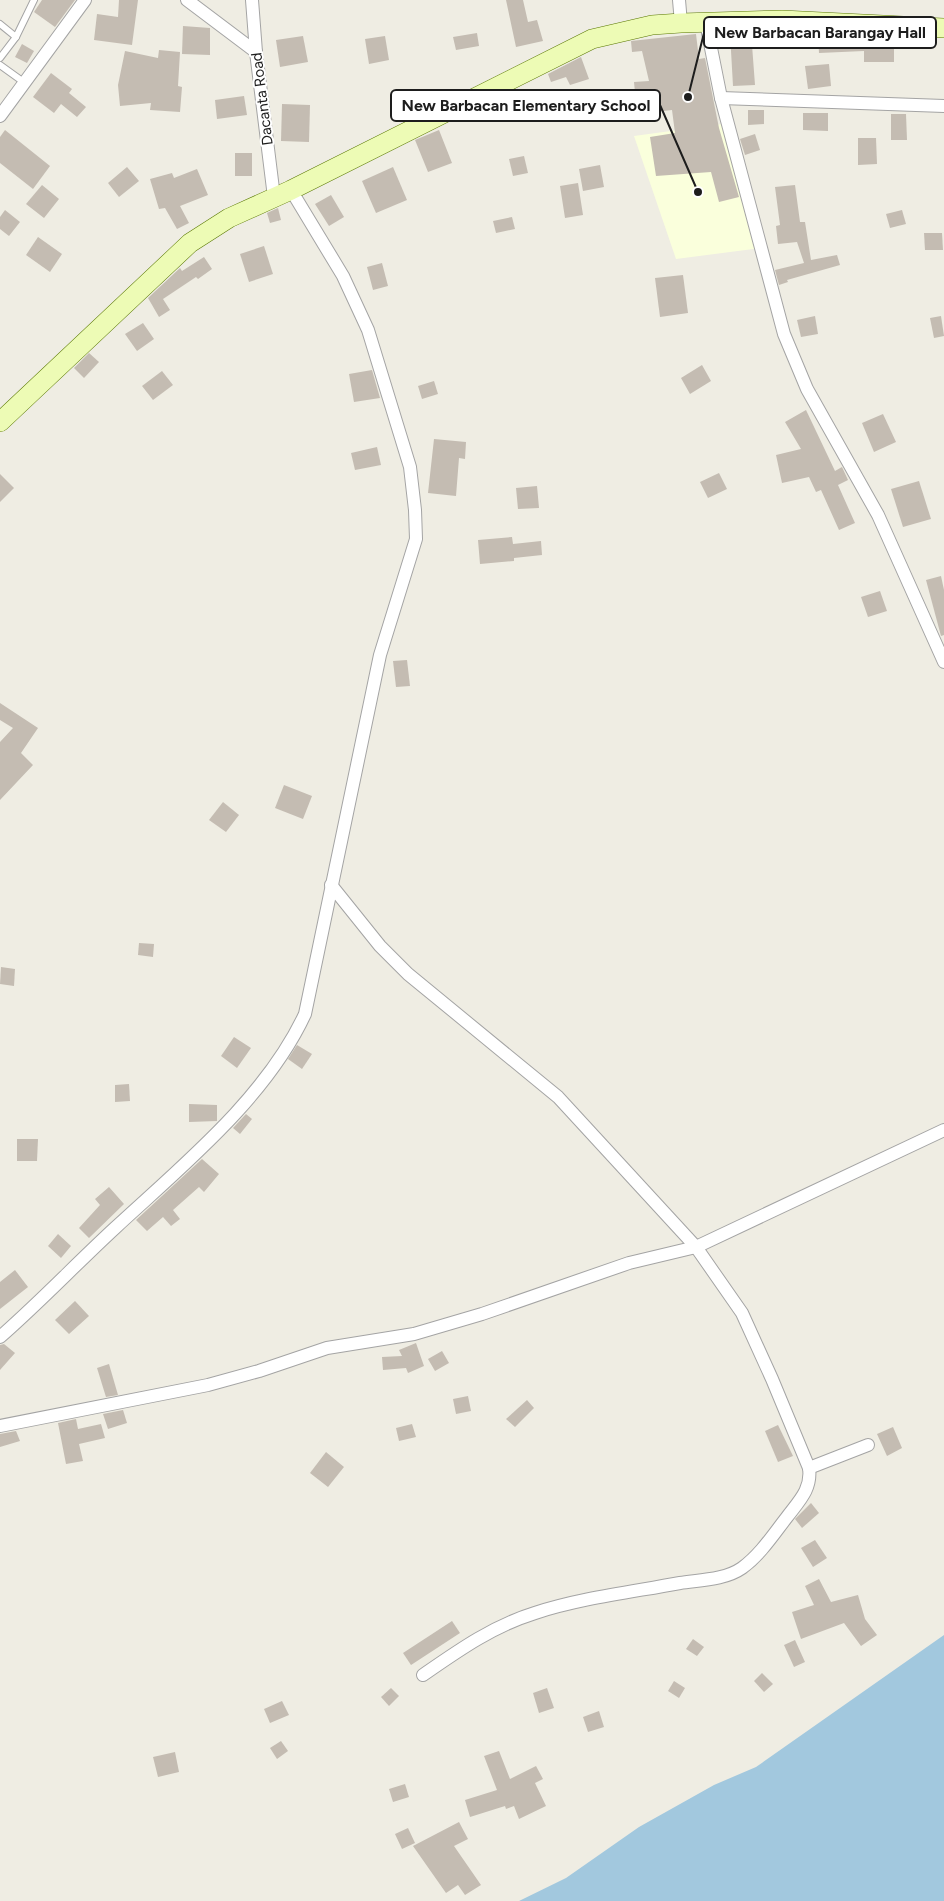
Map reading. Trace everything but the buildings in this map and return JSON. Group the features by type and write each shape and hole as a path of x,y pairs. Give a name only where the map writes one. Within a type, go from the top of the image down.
{"street":[{"path":"0,116 85,0"},
{"path":"187,0 256,52"},
{"name":"Dacanta Road","path":"252,0 256,52 283,194"},
{"path":"679,0 681,23"},
{"path":"0,422 190,243 229,218 283,194 592,39 652,25 681,23 782,20 944,28"},
{"path":"706,23 721,98 784,334 807,389 878,515 944,662"},
{"path":"721,98 944,106"},
{"path":"0,1337 215,1134 256,1088 292,1043 305,1014 331,885 362,749 380,655 416,539 410,467 368,330 343,276 283,194"},
{"path":"331,885 380,946 408,974 558,1097 696,1247 742,1313 809,1468 808,1486 803,1496 755,1557 741,1569 726,1576 630,1592 537,1612 502,1625 478,1638 423,1675"},
{"path":"0,1426 208,1385 259,1371 327,1348 414,1334 482,1314 629,1263 696,1247 944,1130"},
{"path":"809,1468 868,1445"}],"lane":[{"path":"0,58 16,37 34,0"},
{"path":"0,24 16,37"},
{"path":"0,65 25,83"}],"shaded area":[{"path":"722,124 761,248 676,259 634,136"}],"water":[{"path":"944,1635 944,1901 519,1901 566,1878 639,1827 714,1785 756,1767"}],"place":[{"name":"New Barbacan Barangay Hall","path":"688,97"},
{"name":"New Barbacan Elementary School","path":"698,192"}]}
